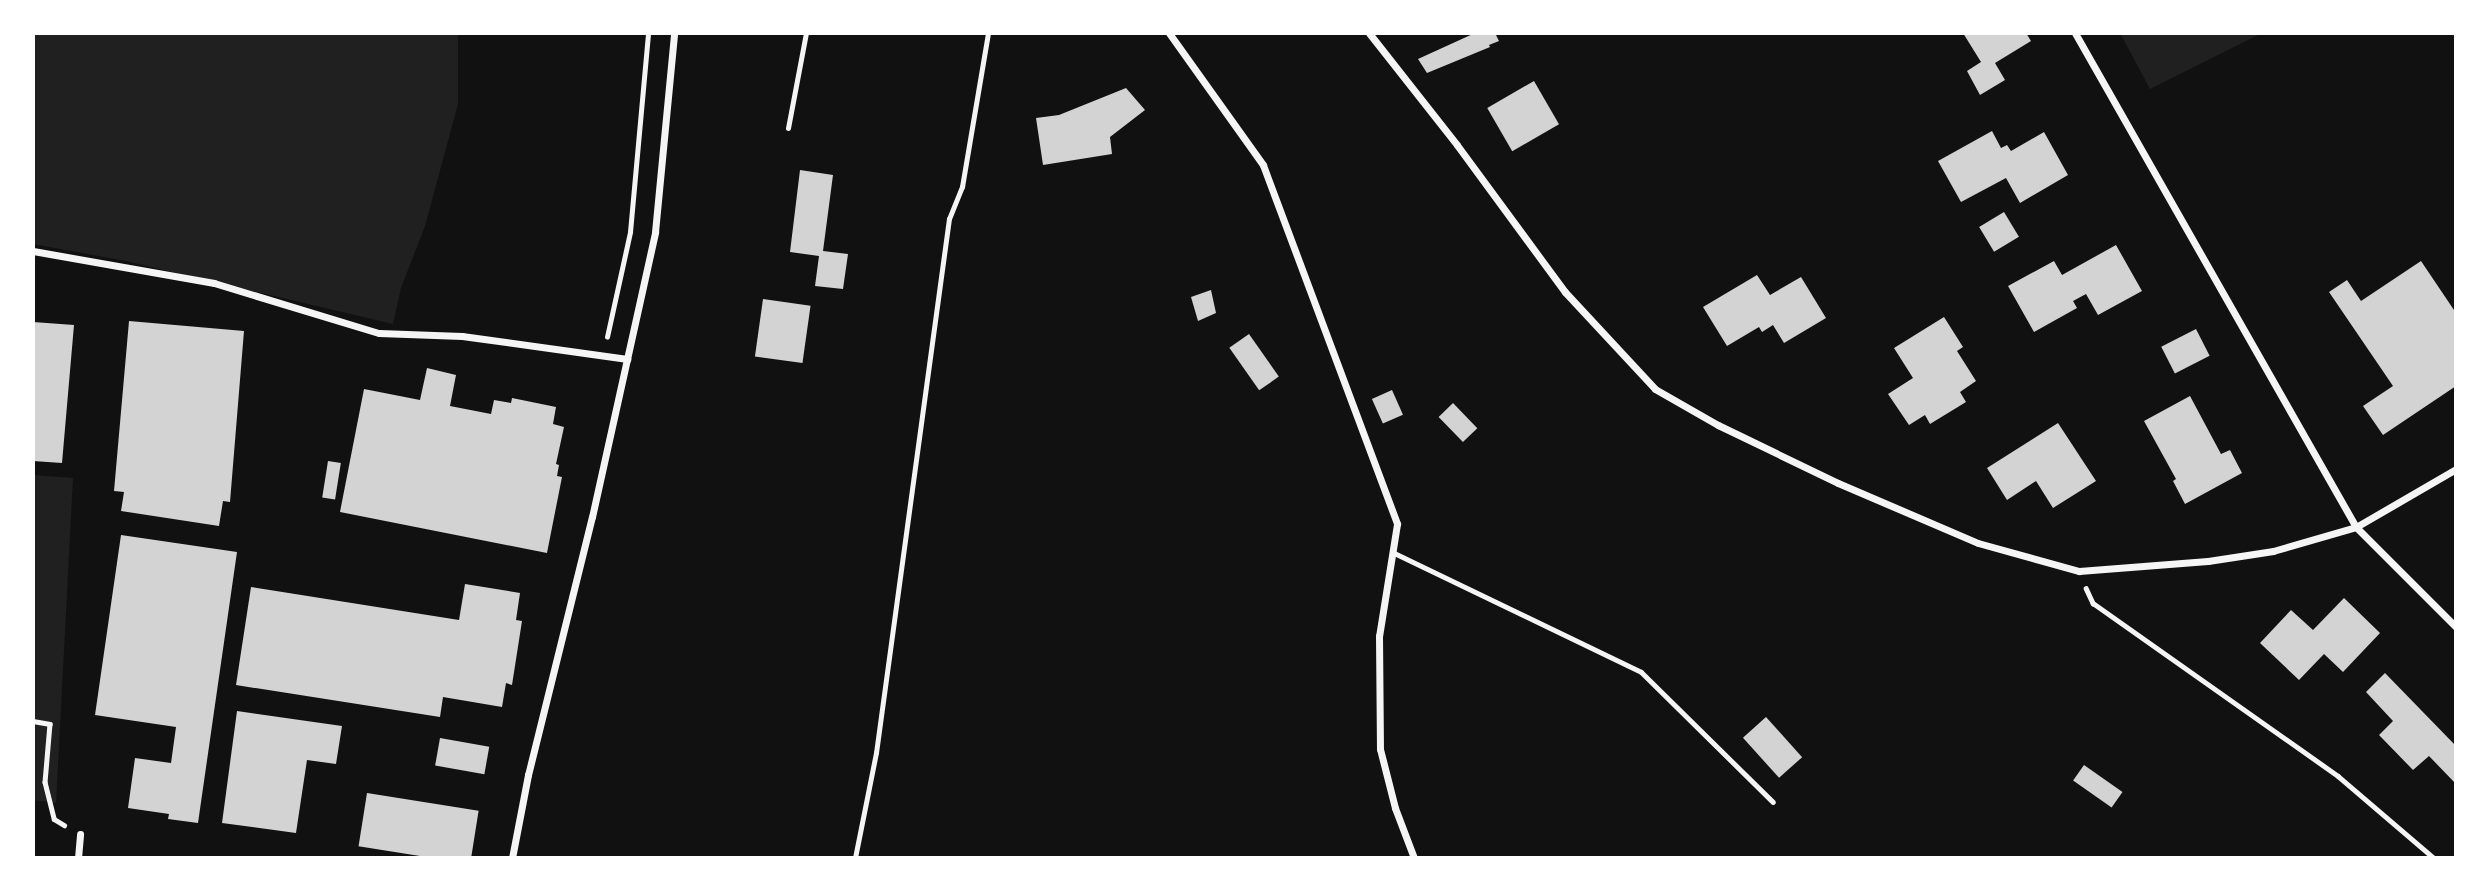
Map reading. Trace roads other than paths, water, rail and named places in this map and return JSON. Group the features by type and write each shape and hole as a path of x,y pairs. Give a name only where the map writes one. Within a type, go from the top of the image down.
{"street":[{"path":"512,858 528,775 592,517 655,232 674,33"},
{"path":"1169,33 1263,165 1396,524 1379,636 1380,749 1395,808 1414,858"},
{"path":"1369,33 1457,145 1565,292 1655,389 1718,425 1838,483 1978,543 2079,571 2208,561 2260,553 2356,527 2456,469"},
{"path":"2075,33 2356,527 2456,626"},
{"path":"33,251 214,283 379,333 462,336 627,359"},
{"path":"78,858 80,834"}],"lane":[{"path":"788,128 806,33"},
{"path":"1392,552 1641,672 1773,802"}]}
